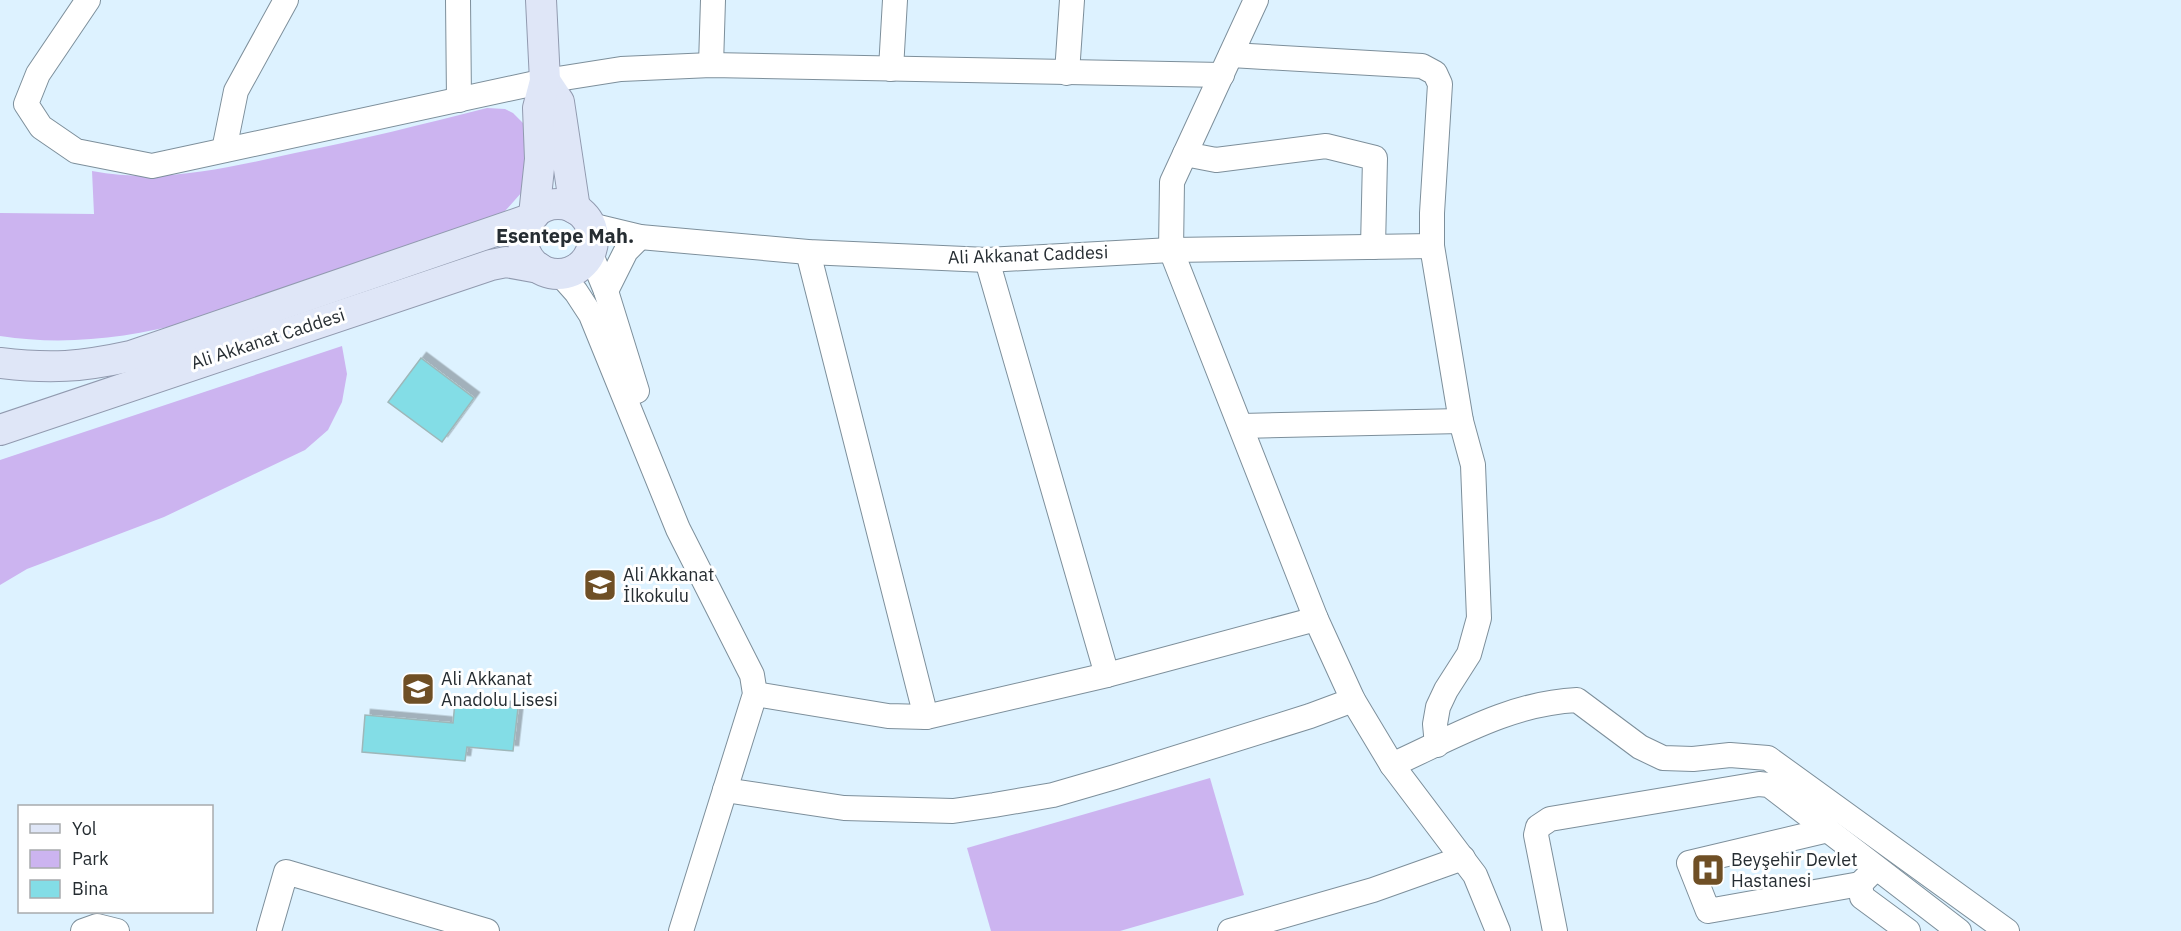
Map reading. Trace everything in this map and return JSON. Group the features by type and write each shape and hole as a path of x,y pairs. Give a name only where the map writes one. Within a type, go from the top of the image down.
{"main road":[{"path":"541,0 545,81 538,108 540,159 532,217 524,235 524,246 528,256 549,271 580,266 585,229 559,102 545,81"},
{"path":"532,217 554,205 585,229"},
{"name":"Ali Akkanat Caddesi","path":"0,363 38,368 83,367 131,356 532,217"},
{"name":"Ali Akkanat Caddesi","path":"0,430 491,265 506,262 549,271"}],"street":[{"path":"88,0 38,74 26,104 40,127 76,151 152,166 545,81 621,69 711,65 1067,73 1226,65 1422,66 1435,73 1440,84 1431,213 1432,246 1461,421 1473,465 1479,618 1469,654 1438,707 1435,724 1437,745"},
{"path":"224,150 236,91 286,0"},
{"path":"458,0 459,100"},
{"path":"711,65 713,0"},
{"path":"891,69 895,0"},
{"path":"1067,73 1072,0"},
{"path":"1256,0 1172,182 1171,250 1316,619 1353,700 1392,765 1479,884 1498,931"},
{"path":"1185,154 1216,160 1326,146 1375,158 1373,247"},
{"path":"585,229 678,529"},
{"name":"Ali Akkanat Caddesi","path":"585,229 640,237 808,252 987,260 1171,250 1432,246"},
{"path":"606,291 626,250 640,237"},
{"path":"808,252 926,717"},
{"path":"987,260 1107,675"},
{"path":"549,271 576,291 591,315 678,529 752,675 755,694 681,931"},
{"path":"1241,426 1461,421"},
{"path":"755,694 888,716 926,717 1107,675 1316,619"},
{"path":"725,790 844,808 963,810 1053,795 1310,716 1353,700"},
{"path":"1392,765 1526,706 1577,700 1640,747 1663,758 1693,759 1730,755 1768,758 2007,931"},
{"path":"1556,931 1536,835 1538,827 1550,819 1759,783 1769,784 1828,830 1868,876 1959,931"},
{"path":"1828,830 1689,863 1708,911 1868,876"},
{"path":"1230,931 1373,890 1462,858"},
{"path":"269,931 286,872 487,931"},
{"path":"1868,876 1862,897 1908,931"},
{"path":"83,931 97,927 117,931"}],"green space":[{"path":"487,108 505,109 513,113 523,123 531,141 522,192 505,211 494,219 189,322 165,328 95,339 48,340 0,336 0,213 94,214 92,171 144,176 219,169 368,137"},
{"path":"342,346 347,374 342,402 328,430 305,450 164,517 27,569 0,585 0,460"},
{"path":"1210,778 1244,895 1120,931 991,931 967,848"}],"building":[{"path":"421,358 474,398 442,442 388,402"},
{"path":"455,702 518,708 513,751 467,747 465,761 362,752 365,715 453,723"}],"place":[{"name":"Ali Akkanat İlkokulu","path":"600,585"},
{"name":"Ali Akkanat Anadolu Lisesi","path":"418,689"},
{"name":"Beyşehir Devlet Hastanesi","path":"1708,870"}],"district":[{"name":"Esentepe Mah.","path":"565,236"}]}
